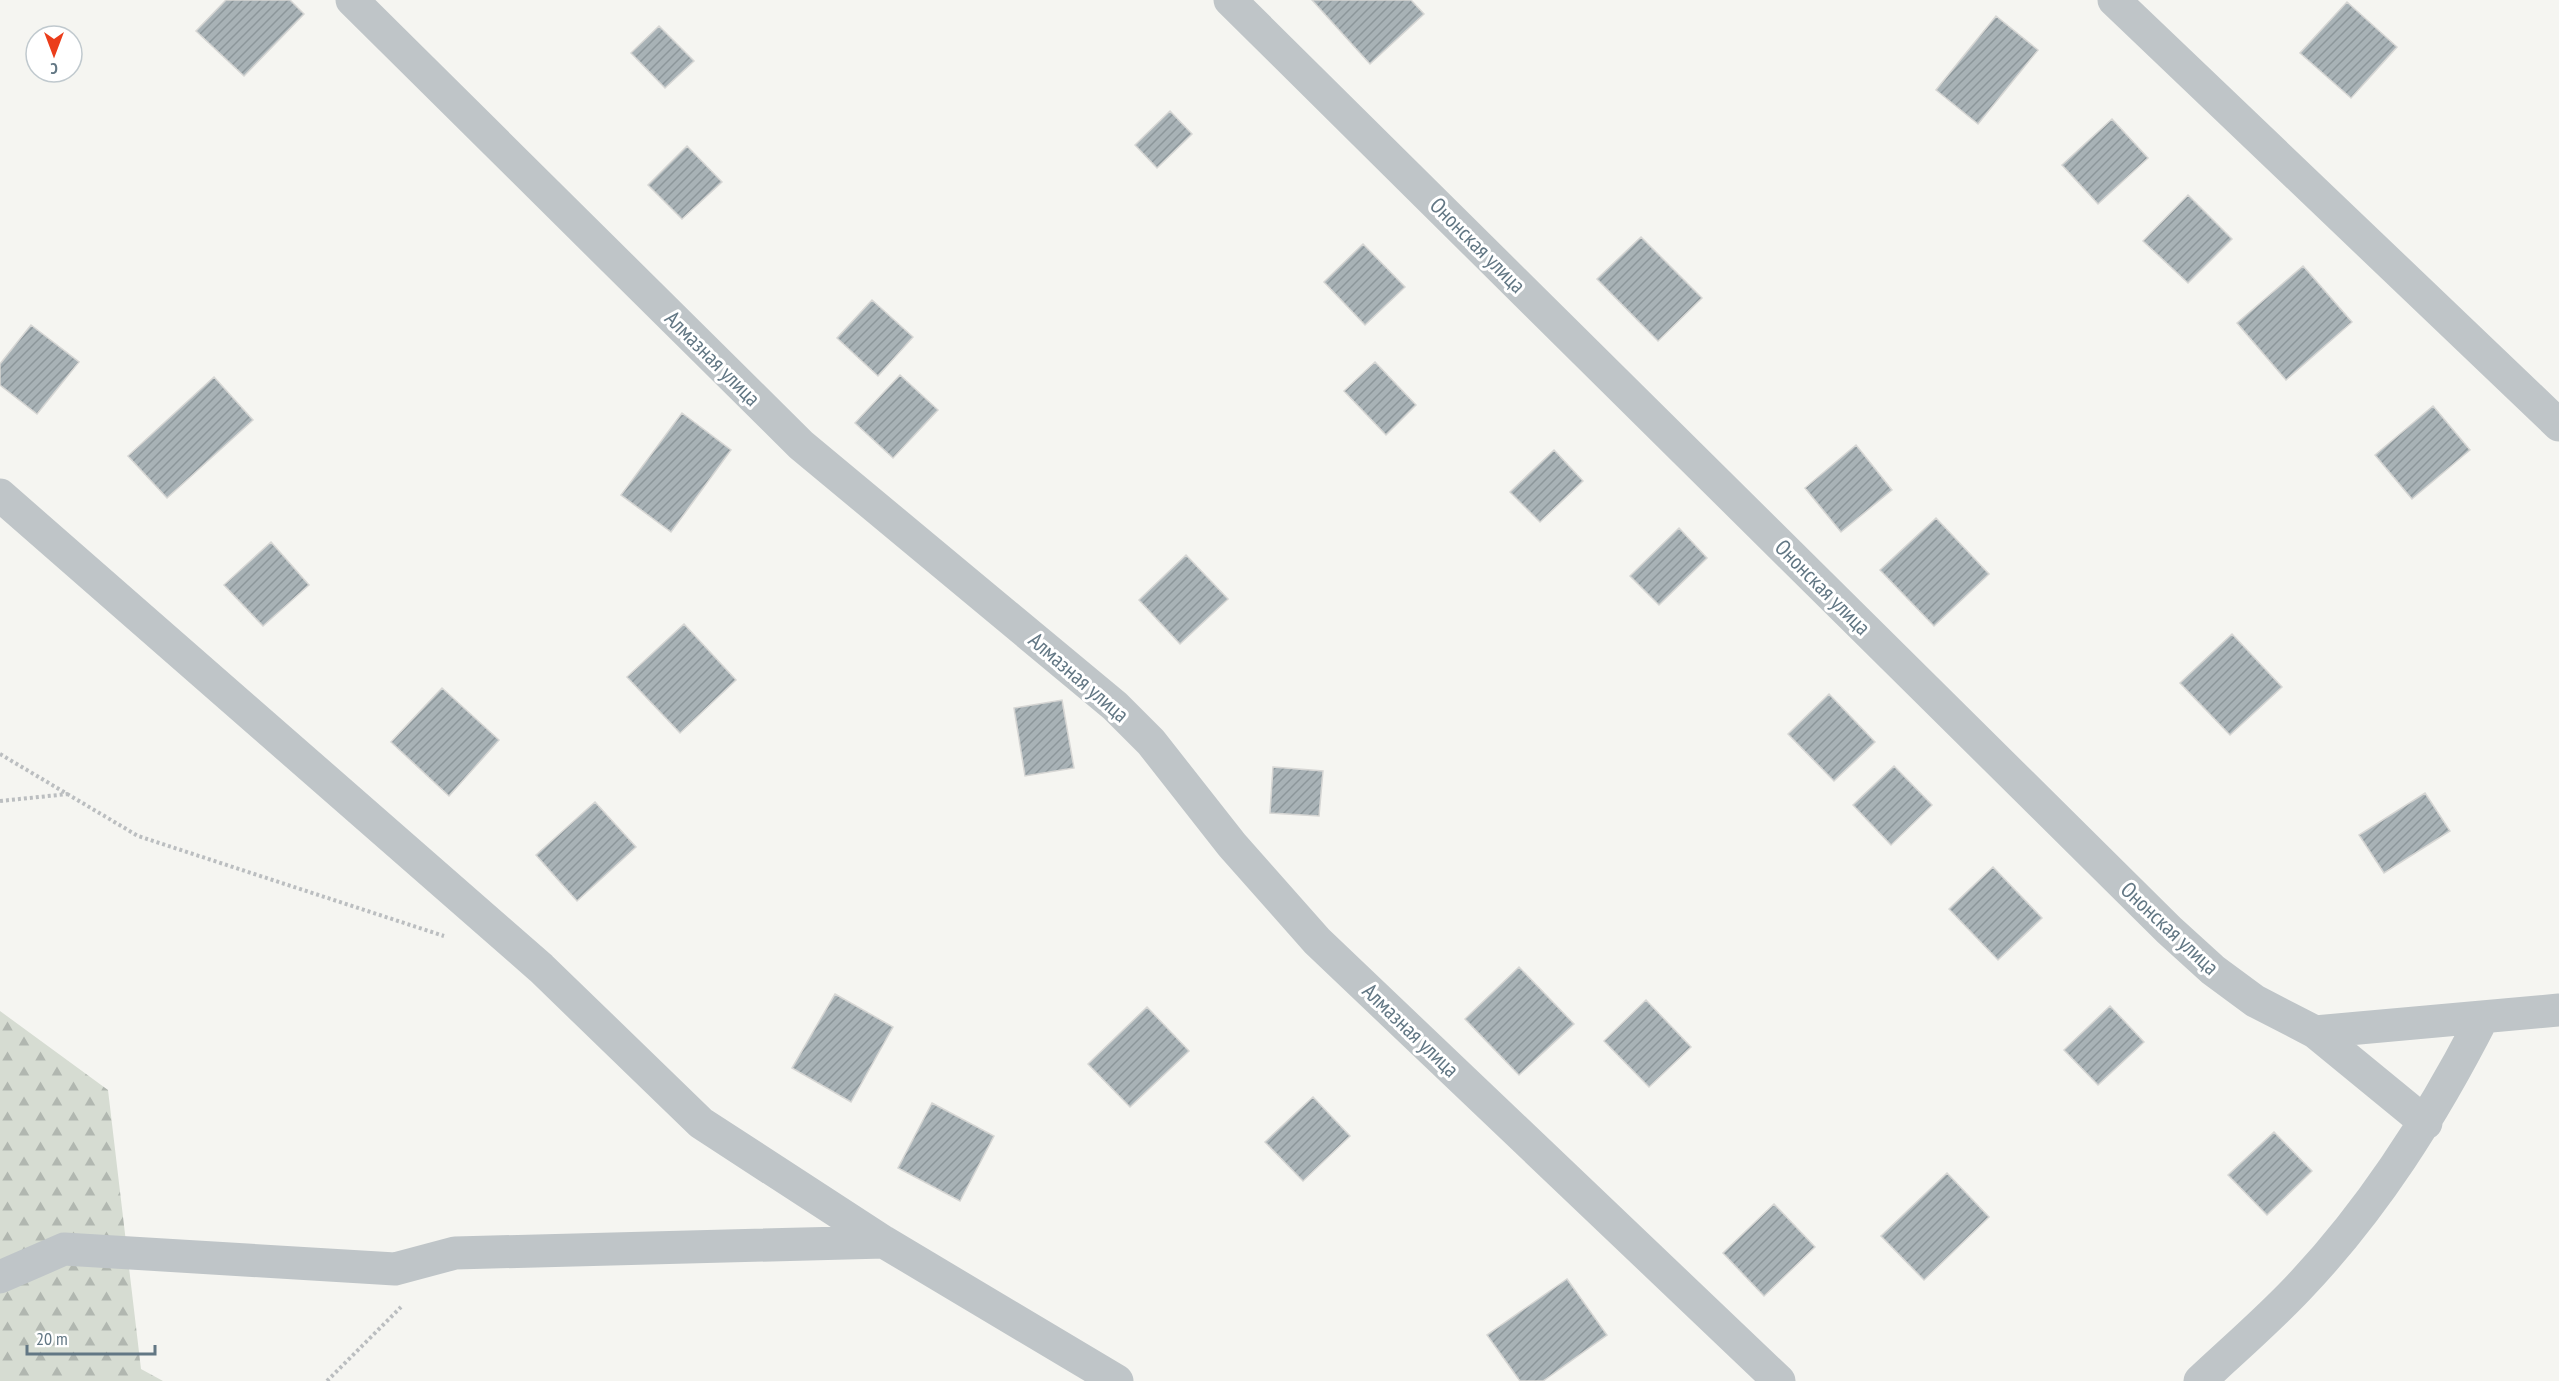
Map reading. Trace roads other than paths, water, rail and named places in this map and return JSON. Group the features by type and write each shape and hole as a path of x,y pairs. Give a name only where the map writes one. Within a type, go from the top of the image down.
{"street":[{"name":"Алмазная улица","path":"352,0 801,445 1115,706 1151,742 1232,844 1317,941 1779,1381"},
{"name":"Ононская улица","path":"1230,0 2169,930 2213,970 2255,1001 2315,1032 2426,1123"},
{"path":"2114,0 2559,425"},
{"path":"0,495 541,968 701,1123 884,1242 1117,1381"},
{"path":"2315,1032 2483,1017 2554,1006"},
{"path":"2200,1381 2299,1288 2371,1203 2426,1123 2483,1017"},
{"path":"0,1277 64,1249 395,1269 455,1253 884,1242"}]}
